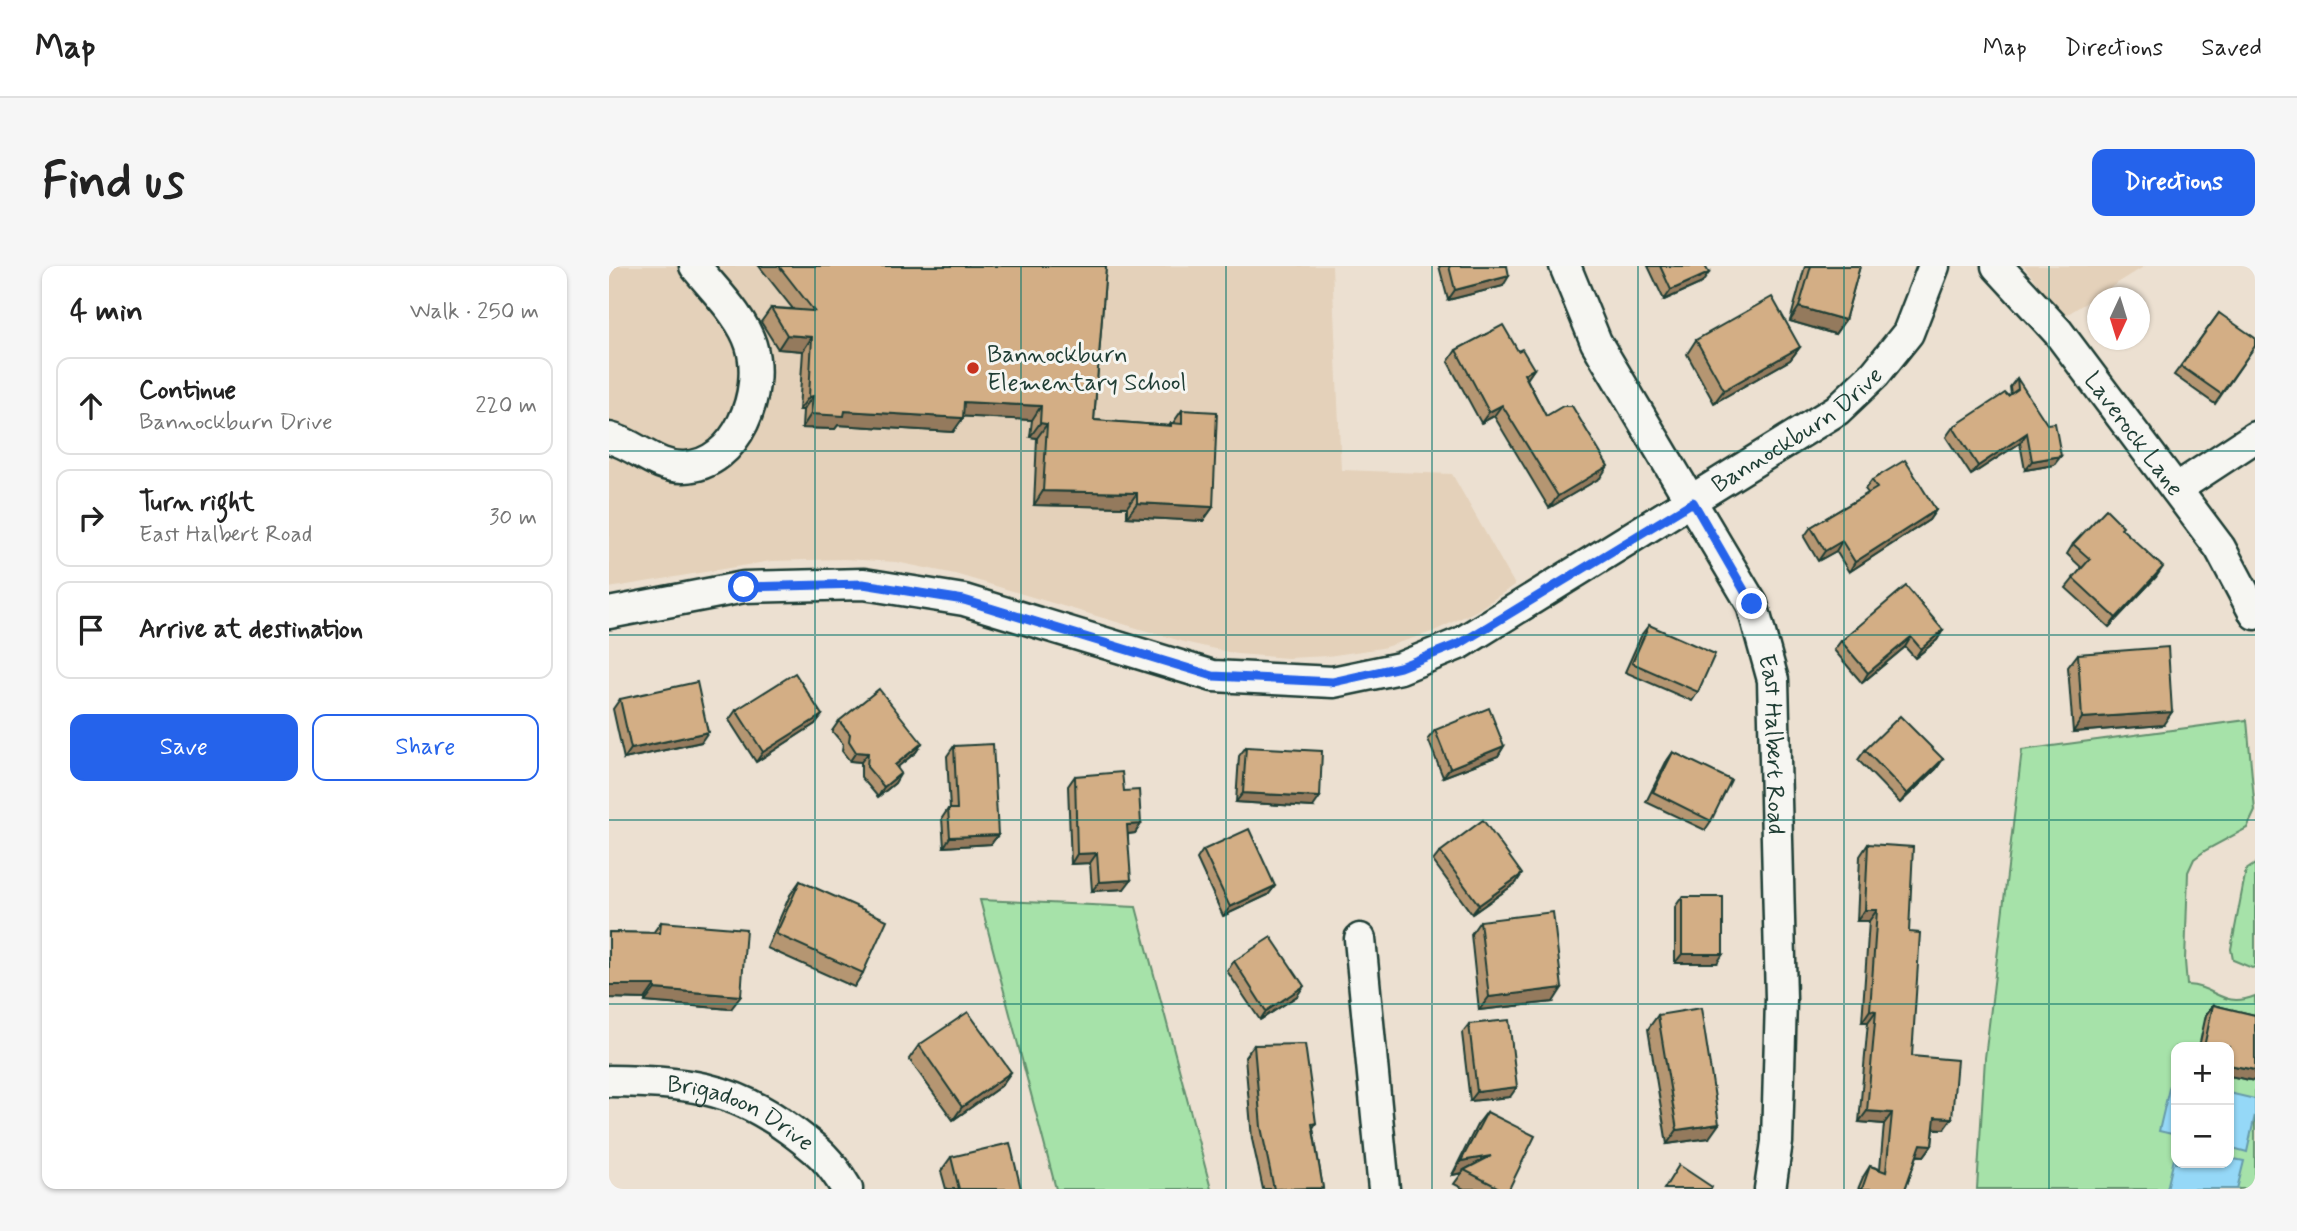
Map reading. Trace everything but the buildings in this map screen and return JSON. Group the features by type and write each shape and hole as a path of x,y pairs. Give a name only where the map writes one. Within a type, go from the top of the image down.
{"street":[{"path":"609,438 671,466 698,465 724,449 743,424 754,373 751,345 740,323 695,266"},
{"name":"East Halbert Road","path":"1565,266 1596,342 1752,604 1773,680 1781,999 1777,1142 1770,1189"},
{"name":"Bannockburn Drive","path":"609,613 744,587 863,584 964,600 1213,676 1333,682 1400,667 1461,643 1693,502 1837,410 1875,374 1908,333 1934,266"},
{"name":"Laverock Lane","path":"1997,266 2058,332 2220,548 2255,614"},
{"path":"2176,489 2255,438"},
{"path":"1360,939 1384,1189"},
{"name":"Brigadoon Drive","path":"609,1081 655,1082 720,1092 761,1108 829,1159 847,1189"}],"shaded area":[{"name":"Bannockburn Elementary School","path":"609,266 1332,266 1341,470 1452,474 1515,585 1476,611 1432,632 1382,648 1328,656 1288,658 1237,654 1184,642 955,574 896,562 844,559 771,561 609,588"},
{"path":"2024,266 2145,266 2111,287 2087,287 2087,302 2063,317"}],"green space":[{"path":"2247,720 2255,811 2247,828 2194,859 2188,872 2185,961 2187,985 2234,1000 2255,996 2255,1189 1977,1189 1985,1058 2022,750"},
{"path":"2255,864 2255,967 2252,968 2233,960 2231,949 2246,870"},
{"path":"980,900 1136,907 1211,1189 1056,1189"}],"water":[{"path":"2171,1080 2171,1134 2159,1131"},
{"path":"2234,1094 2255,1099 2255,1115 2247,1152 2234,1148"},
{"path":"2234,1159 2244,1161 2237,1189 2167,1189 2172,1168 2234,1168"}],"place":[{"name":"Bannockburn Elementary School","path":"973,368"}],"route":[{"path":"744,587 863,584 964,600 1213,676 1333,682 1400,667 1461,643 1693,502 1752,604"}]}
